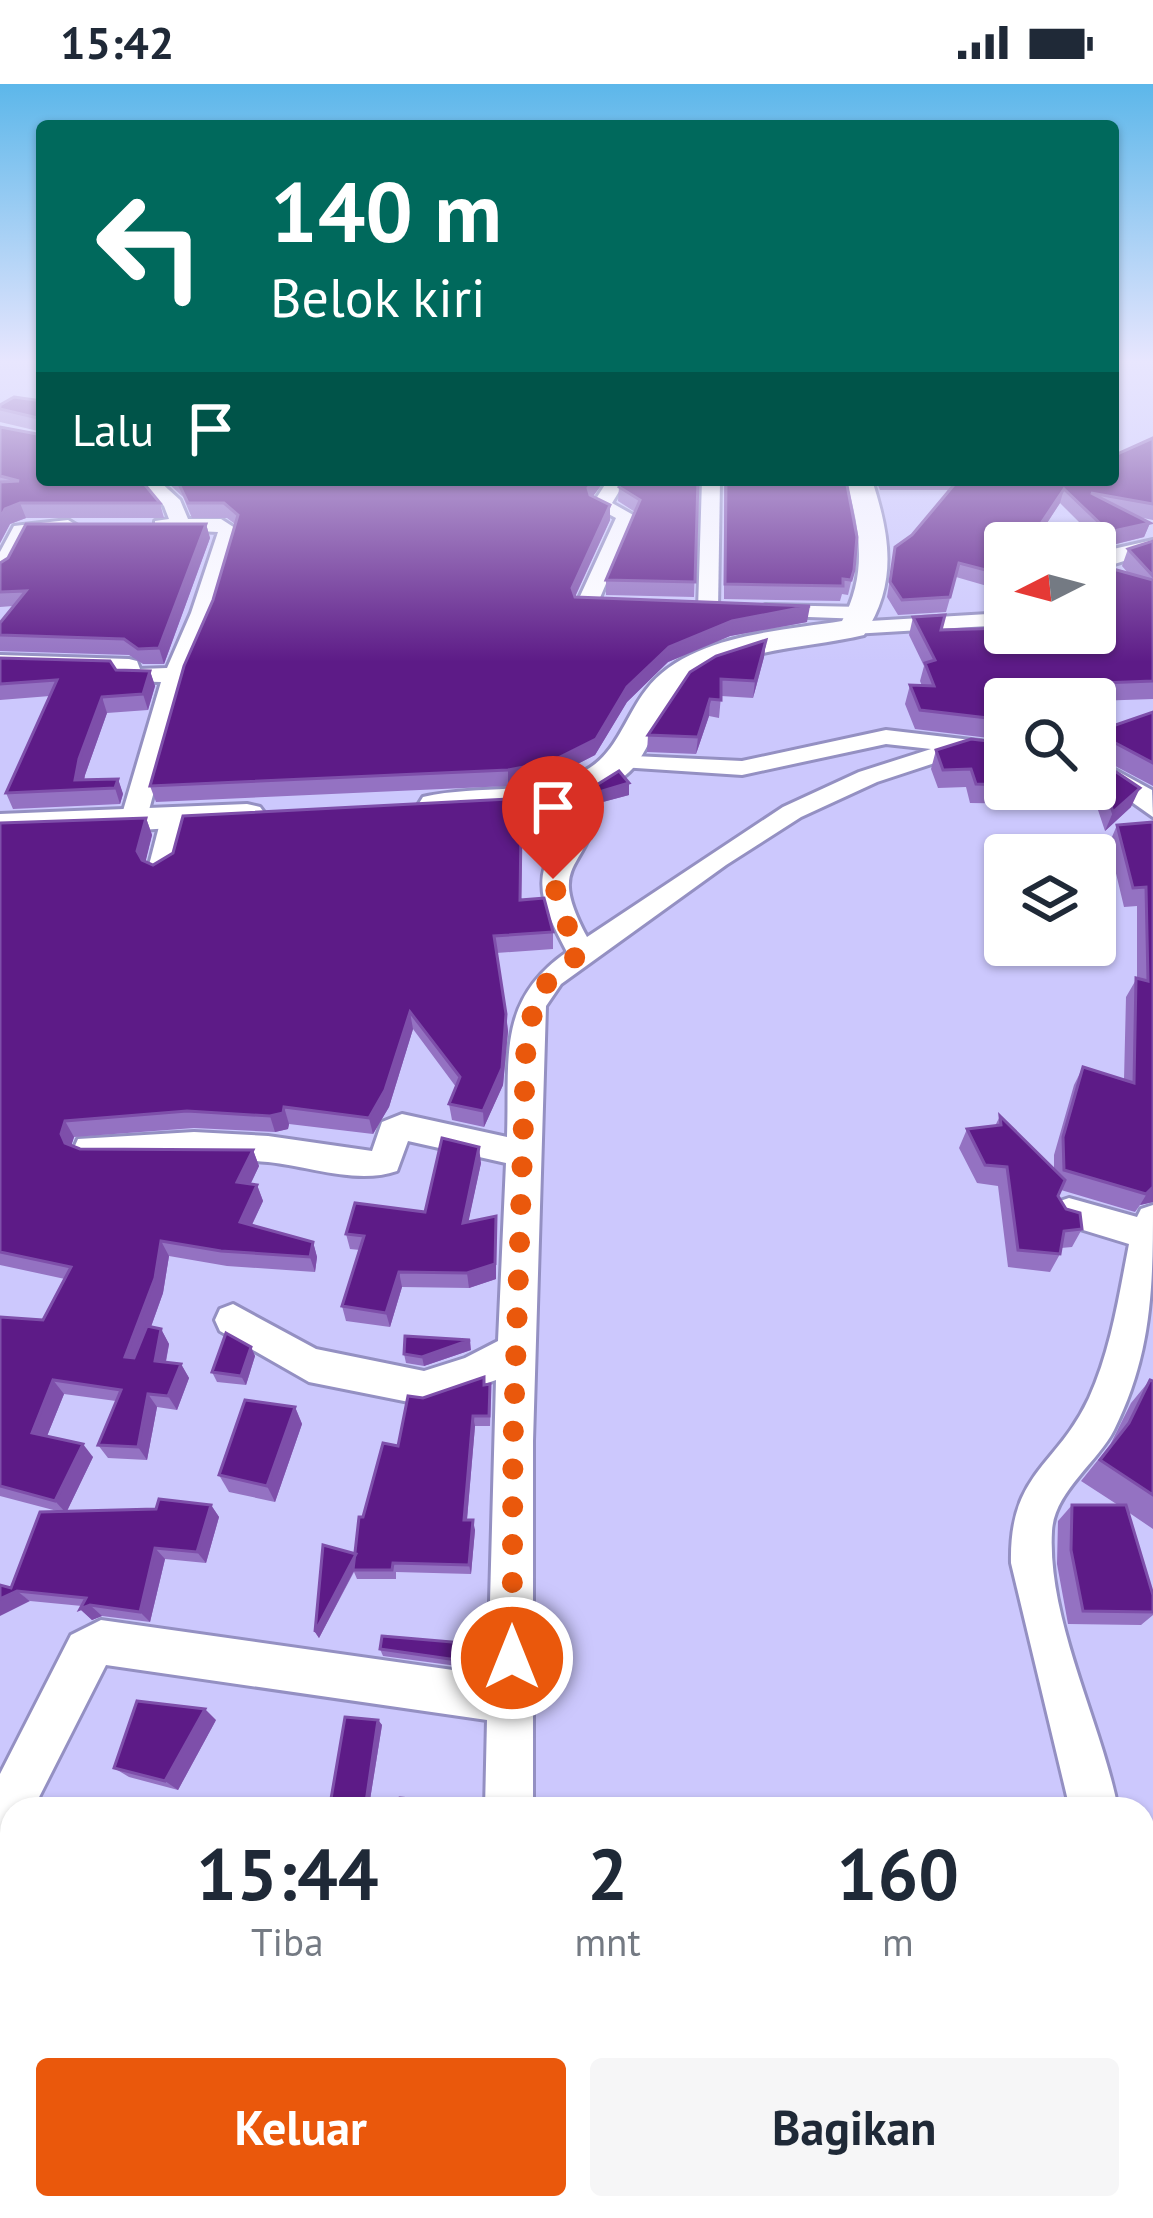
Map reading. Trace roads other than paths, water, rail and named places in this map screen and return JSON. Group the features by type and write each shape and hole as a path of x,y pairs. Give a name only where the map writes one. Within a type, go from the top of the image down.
{"street":[{"path":"154,486 173,504 180,526"},
{"path":"613,486 601,505 626,516 586,604 639,608"},
{"path":"712,486 730,610"},
{"path":"858,621 879,556 861,486"},
{"path":"0,571 21,530 94,526"},
{"path":"133,821 174,675 203,608 227,528 137,526"},
{"path":"1116,556 1153,547"},
{"path":"1116,562 1153,568"},
{"path":"684,609 858,621 984,619"},
{"path":"412,806 568,790 594,782 621,760 664,687 682,674 735,650 858,621"},
{"path":"0,662 110,662 129,666 129,676 174,675"},
{"path":"621,760 742,768 886,736 984,748"},
{"path":"509,1797 517,1349 531,1005 537,992 581,952 793,812 868,777 963,746"},
{"path":"1116,779 1143,795 1153,808"},
{"path":"568,790 584,807 584,823 553,879 562,916 581,952"},
{"path":"0,826 282,814"},
{"path":"161,868 174,819"},
{"path":"90,1148 144,1149 158,1144 187,1149 194,1144 268,1149 376,1166 385,1162 394,1131 402,1127 525,1154"},
{"path":"1069,1212 1150,1227 1125,1352 1100,1418 1038,1504 1031,1528 1047,1625 1092,1797"},
{"path":"233,1320 309,1365 424,1388 474,1373 517,1349"},
{"path":"14,1797 87,1651 101,1642 512,1701"}]}
